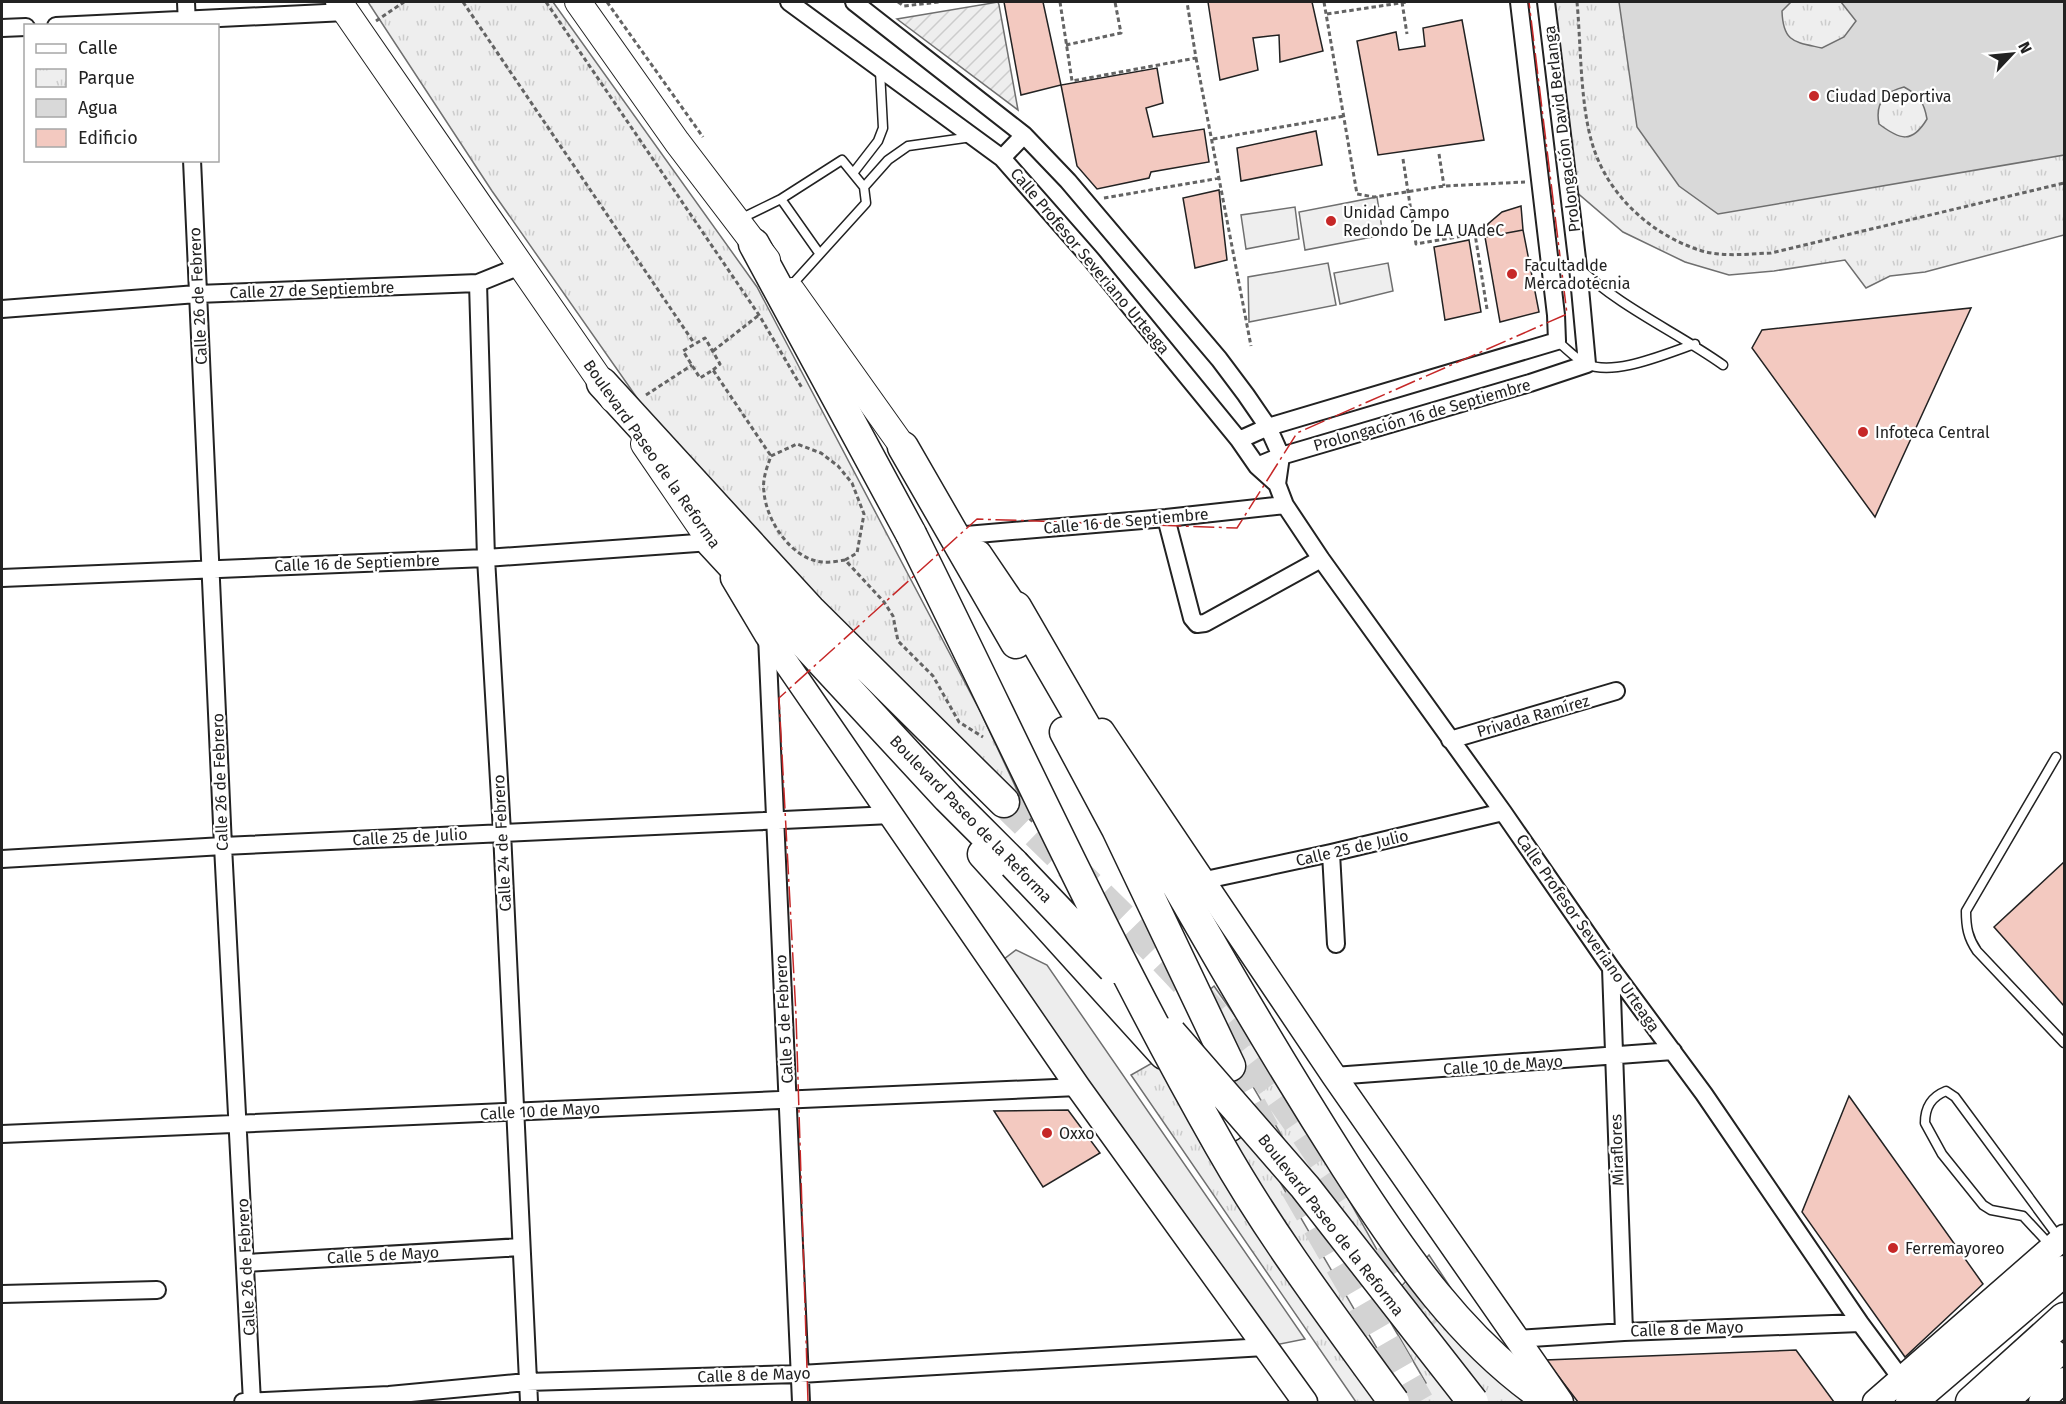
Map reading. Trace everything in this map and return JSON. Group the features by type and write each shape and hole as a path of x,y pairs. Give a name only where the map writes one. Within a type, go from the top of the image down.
{"highway":[{"path":"746,232 911,534 1146,1012 1221,1148 1300,1271 1394,1402"},
{"path":"603,383 810,610 1004,802"},
{"path":"903,447 1043,691 1117,829 1230,1066"},
{"name":"Boulevard Paseo de la Reforma","path":"711,543 948,798 1079,931 1305,1186 1473,1402"},
{"path":"1016,607 1266,1040 1392,1238 1419,1275 1502,1364 1551,1402"},
{"path":"948,798 976,845 1325,1231 1452,1402"},
{"path":"1907,1392 2061,1249"},
{"path":"1971,1402 2064,1317"},
{"path":"2002,1402 2064,1344"}],"main road":[{"path":"578,2 677,142 789,287 966,535 1095,719 1201,881 1334,1076 1561,1402"},
{"name":"Boulevard Paseo de la Reforma","path":"342,7 711,543"},
{"path":"711,543 767,635 1078,1087 1305,1402"},
{"path":"2041,1402 2064,1380"},
{"path":"1875,1402 1907,1392"}],"street":[{"path":"186,2 186,23"},
{"name":"Calle Profesor Severiano Urteaga","path":"789,2 1002,158 1090,258 1239,440 1257,466 1276,484 1285,505 1321,559 1503,812 1611,968 1673,1051 1907,1392"},
{"name":"Calle Profesor Severiano Urteaga","path":"854,2 1024,135 1085,201 1219,358 1268,427 1281,456"},
{"name":"Prolongación David Berlanga","path":"1519,2 1557,341"},
{"name":"Prolongación David Berlanga","path":"1546,2 1578,267 1587,364"},
{"path":"143,24 186,23 342,7"},
{"path":"2,28 24,27"},
{"path":"1002,158 1024,135"},
{"name":"Calle 26 de Febrero","path":"192,162 223,846 252,1402"},
{"name":"Calle 27 de Septiembre","path":"2,309 197,294 478,283 520,266"},
{"name":"Calle 24 de Febrero","path":"478,283 486,558 502,832 529,1402"},
{"name":"Prolongación 16 de Septiembre","path":"1239,440 1268,427 1557,341"},
{"name":"Prolongación 16 de Septiembre","path":"1257,466 1281,456 1587,364"},
{"path":"1276,484 1281,456"},
{"name":"Calle 16 de Septiembre","path":"966,535 1166,518 1285,505"},
{"path":"1166,518 1192,618 1197,624 1205,623 1321,559"},
{"name":"Calle 16 de Septiembre","path":"2,579 212,568 486,558 711,543"},
{"name":"Calle 5 de Febrero","path":"767,635 801,1402"},
{"name":"Privada Ramírez","path":"1450,740 1616,691"},
{"name":"Calle 25 de Julio","path":"1201,881 1503,812"},
{"name":"Calle 25 de Julio","path":"2,859 502,832 774,822 891,815"},
{"path":"1331,853 1336,944"},
{"name":"Miraflores","path":"1611,968 1624,1332"},
{"name":"Calle 10 de Mayo","path":"1334,1076 1673,1051"},
{"name":"Calle 10 de Mayo","path":"2,1134 1078,1087"},
{"name":"Calle 5 de Mayo","path":"246,1263 521,1247"},
{"path":"2,1294 157,1290"},
{"name":"Calle 8 de Mayo","path":"1515,1339 1624,1332 1860,1323"},
{"name":"Calle 8 de Mayo","path":"243,1402 389,1399 527,1382 800,1374 1265,1347"}],"lane":[{"path":"854,172 878,141 883,128 880,67"},
{"path":"864,187 893,156 908,146 975,137"},
{"path":"746,232 781,199 840,160 845,161 854,172 864,187 866,203 789,287"},
{"path":"781,199 819,253"},
{"path":"1550,267 1578,267 1619,302 1724,364"},
{"path":"1557,341 1587,364 1602,367 1633,364 1695,345"},
{"path":"2056,757 1966,911 1966,926 1969,940 1977,951 2064,1043"},
{"path":"1946,1091 1955,1098 2061,1249 2023,1216 1991,1209 1983,1204 1942,1154 1930,1134 1925,1123 1929,1103 1946,1091"}],"path":[{"path":"342,7 377,21 404,2"},
{"path":"463,2 694,343"},
{"path":"546,2 759,315 806,393"},
{"path":"898,2 904,6 939,2"},
{"path":"1060,2 1072,81 1196,58"},
{"path":"1066,45 1121,33 1115,2"},
{"path":"1186,2 1251,346"},
{"path":"1324,2 1357,194 1374,197 1444,186 1539,181"},
{"path":"1402,2 1407,34"},
{"path":"1327,14 1407,2"},
{"path":"1577,2 1592,141 1601,168 1619,195 1642,219 1674,240 1704,251 1731,255 1770,253 2064,183"},
{"path":"1213,139 1344,116"},
{"path":"1439,154 1444,186"},
{"path":"1403,159 1416,244 1475,234 1487,309"},
{"path":"1085,201 1220,178"},
{"path":"712,351 759,315"},
{"path":"705,338 720,364 700,378 683,351 694,343 705,338"},
{"path":"638,400 692,365"},
{"path":"713,370 771,456"},
{"path":"797,444 820,453 838,466 852,483 864,514 857,553 845,560 822,562 804,555 789,544 772,522 764,492 766,468 771,456 797,444"},
{"path":"845,560 884,602 893,616 898,641 933,676 959,722 986,740 981,727"}],"green space":[{"path":"368,2 553,2 757,287 981,713 1032,822 815,609 668,442 492,191"},
{"path":"998,2 999,5 1018,110 897,19"},
{"name":"Ciudad Deportiva","path":"1552,2 2064,2 2064,235 1925,272 1890,276 1866,288 1845,260 1774,271 1729,275 1685,262 1623,232 1574,190"},
{"path":"1377,197 1383,235 1305,250 1299,212"},
{"path":"1295,207 1299,239 1246,249 1241,215"},
{"path":"1328,263 1336,305 1249,322 1248,277"},
{"path":"1388,263 1393,291 1340,304 1334,273"},
{"path":"1214,986 1287,1090 1399,1289 1429,1255 1526,1402 1356,1402 1131,1075 1196,1038 1403,1393 1426,1383 1252,1085 1205,994"}],"shaded area":[{"path":"1016,950 1047,965 1305,1339 1265,1347 995,966"}],"water":[{"path":"1619,2 1791,2 1782,11 1788,35 1798,42 1822,48 1844,37 1856,21 1841,2 2064,2 2064,155 1718,214 1679,186 1637,127","holes":["1904,87 1920,100 1927,119 1916,133 1905,137 1879,124 1878,110 1883,100 1891,92"]}],"building":[{"path":"1004,2 1043,2 1061,85 1021,95"},
{"path":"1208,2 1312,2 1323,51 1280,62 1279,35 1253,38 1258,70 1220,80"},
{"path":"1462,20 1484,140 1378,155 1357,41 1396,32 1399,50 1425,46 1423,28"},
{"path":"1157,68 1163,103 1146,108 1153,137 1204,129 1209,162 1151,172 1149,178 1097,189 1077,166 1061,85"},
{"path":"1316,131 1322,165 1241,181 1237,148"},
{"path":"1219,190 1227,260 1195,268 1183,198"},
{"path":"1521,206 1523,230 1485,237 1488,224 1502,212"},
{"name":"Facultad de Mercadotécnia","path":"1523,230 1539,312 1500,322 1485,237"},
{"name":"Facultad de Mercadotécnia","path":"1469,240 1481,312 1445,320 1434,247"},
{"name":"Infoteca Central","path":"1971,308 1875,517 1752,348 1762,330"},
{"path":"2064,862 2064,1006 1994,927"},
{"name":"Ferremayoreo","path":"1849,1096 1983,1284 1905,1357 1802,1212"},
{"name":"Oxxo","path":"1068,1110 1100,1153 1043,1187 994,1111"},
{"path":"1796,1350 1834,1402 1578,1402 1546,1360"}],"tunnel":[{"path":"1004,802 1145,940 1199,997 1276,1091 1353,1204"},
{"path":"1230,1066 1265,1131"},
{"path":"1295,1187 1419,1402"},
{"path":"1382,1246 1408,1284 1440,1319"}],"power":[{"path":"808,1402 796,1015 779,698 977,519 1237,528 1297,433 1567,314 1529,2"}],"place":[{"name":"Ciudad Deportiva","path":"1814,96"},
{"name":"Unidad Campo Redondo De LA UAdeC","path":"1331,221"},
{"name":"Facultad de Mercadotécnia","path":"1512,274"},
{"name":"Infoteca Central","path":"1863,432"},
{"name":"Oxxo","path":"1047,1133"},
{"name":"Ferremayoreo","path":"1893,1248"}]}
